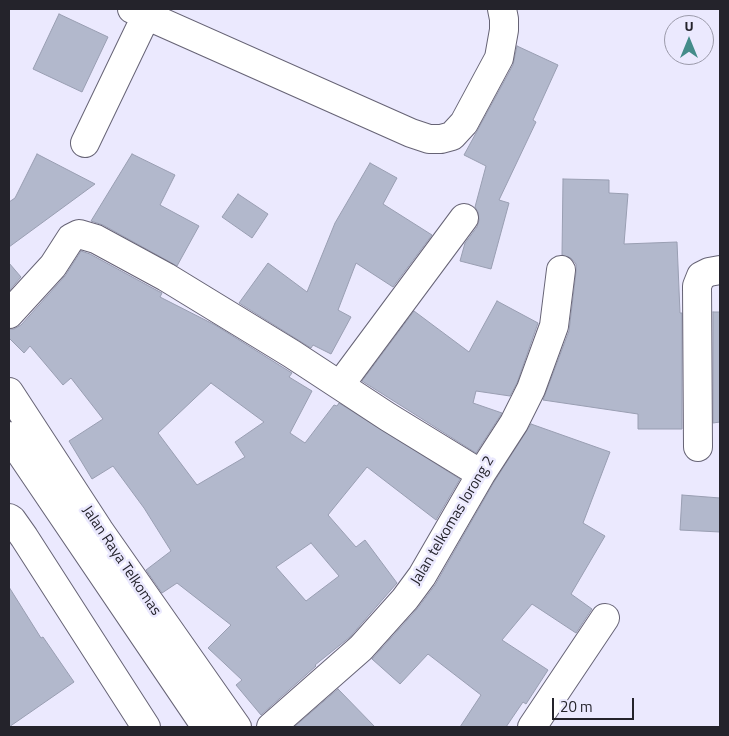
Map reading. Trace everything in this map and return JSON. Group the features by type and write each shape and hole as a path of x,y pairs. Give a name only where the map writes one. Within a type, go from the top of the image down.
{"street":[{"path":"85,142 139,12 394,126 429,139 441,139 452,136 464,123 499,58 504,30 502,9"},
{"path":"340,386 464,218"},
{"path":"9,314 53,266 71,238 79,234 96,239 166,277 292,354 388,417 481,474"},
{"name":"Jalan telkomas lorong 2","path":"271,727 361,648 405,599 438,552 481,474 514,423 542,360 554,326 561,270"},
{"path":"698,447 697,286 701,276 720,270"},
{"name":"Jalan Raya Telkomas","path":"9,392 99,530 237,727"},
{"name":"Jalan Raya Telkomas","path":"9,436 206,727"},
{"path":"9,518 24,536 142,726"},
{"path":"532,727 605,618"}],"building":[{"path":"59,14 108,37 82,92 33,69"},
{"path":"517,46 558,65 533,120 536,122 499,200 509,203 491,269 460,261 465,243 477,227 479,220 475,207 486,166 464,155 513,65"},
{"path":"37,154 95,184 9,247 9,202 15,198"},
{"path":"132,154 175,175 160,205 199,226 177,266 103,225 91,221"},
{"path":"370,163 397,178 383,204 432,235 393,287 356,263 338,310 351,317 331,354 313,345 311,348 239,303 268,263 307,292 335,223"},
{"path":"563,179 609,180 609,193 628,194 624,244 677,242 680,313 682,313 682,429 638,429 638,414 543,400 569,331 576,272 576,264 571,258 562,255"},
{"path":"238,194 268,214 252,238 222,217"},
{"path":"81,251 90,254 162,293 160,297 215,325 292,373 289,377 312,391 290,433 305,443 334,405 337,406 339,403 460,479 436,520 367,467 328,515 356,547 365,540 397,583 350,637 315,665 261,715 236,685 242,680 208,648 231,625 177,583 162,593 146,570 171,551 144,508 113,466 92,479 69,441 103,419 71,378 63,385 30,346 24,353 9,338 9,329 14,329 21,325 65,276","holes":["211,383 264,422 235,442 245,457 197,485 158,433","311,543 339,576 306,601 276,567"]},
{"path":"9,263 21,277 9,291"},
{"path":"497,301 538,323 517,383 510,396 476,391 473,403 502,413 476,453 362,381 414,311 469,352"},
{"path":"713,312 720,312 720,422 713,423"},
{"path":"531,424 610,452 583,523 605,536 571,594 592,609 576,633 532,604 502,640 548,670 526,704 523,702 506,727 460,727 481,695 428,654 400,684 372,659 417,609 435,585 494,482"},
{"path":"682,495 720,498 720,532 680,530"},
{"path":"9,587 41,638 43,637 74,682 9,727"},
{"path":"338,689 375,727 294,727"}]}
